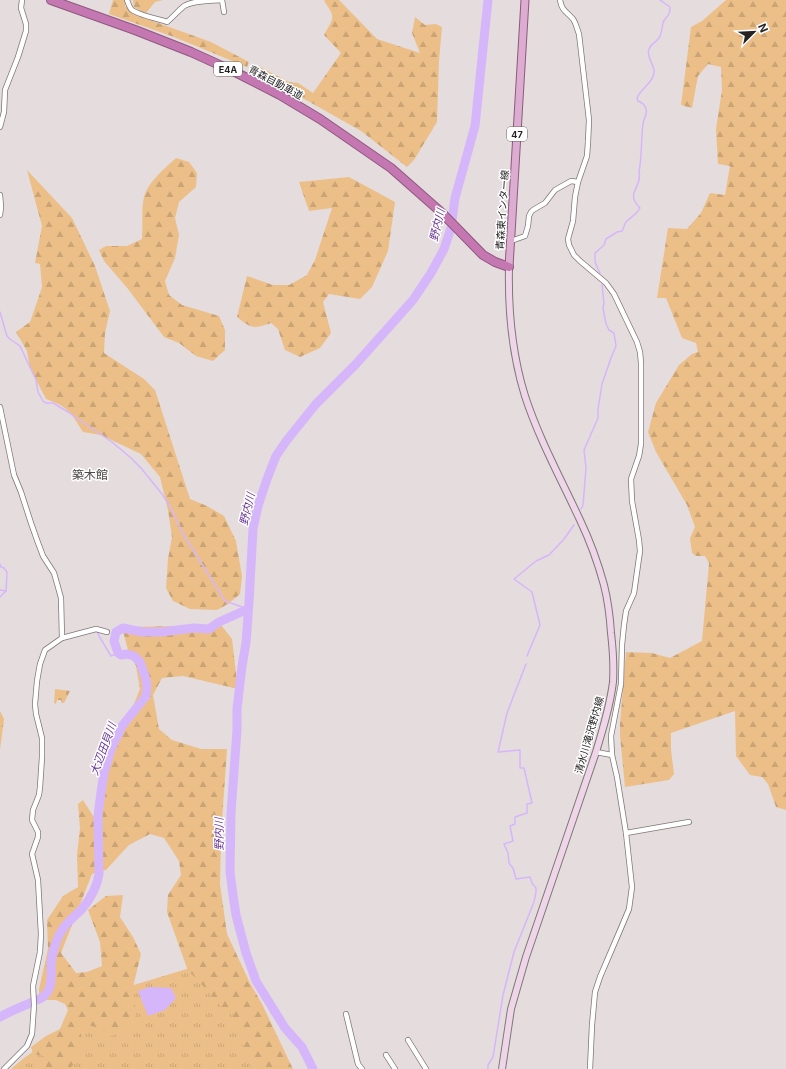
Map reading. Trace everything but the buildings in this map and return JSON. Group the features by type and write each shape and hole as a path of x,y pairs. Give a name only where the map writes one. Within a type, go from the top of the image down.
{"highway":[{"name":"青森自動車道","path":"51,0 191,52 235,72 280,95 320,119 391,168"},
{"name":"青森東インター線","path":"391,168 442,213 484,255 498,264 508,267"}],"main road":[{"name":"青森東インター線","path":"508,267 511,241 525,0"},
{"name":"清水川滝沢野内線","path":"502,1069 511,1008 526,957 605,722 613,682 614,658 608,605 596,558 581,521 544,443 525,395 517,364 512,334 508,297 508,267"}],"street":[{"path":"0,127 4,112 5,90 26,31 26,24 21,8 22,0"},
{"path":"128,0 132,10 167,22 185,6 194,2 222,0 224,12"},
{"path":"560,0 563,10 575,22 579,34 589,120 587,156 578,182 573,221 568,239 574,255 606,283 614,294 640,352 641,363 641,444 639,456 631,479 632,501 640,551 634,593 626,611 622,645 621,684 611,736 612,755 618,777 632,887 628,909 595,992 590,1069"},
{"path":"511,241 525,236 531,212 546,203 555,190 571,181 578,182"},
{"path":"0,195 0,215"},
{"path":"0,407 14,475 43,556 54,573 61,598 62,638"},
{"path":"4,1069 27,1046 32,1034 34,1005 33,986 40,952 41,934 38,880 32,854 38,837 38,832 32,820 33,810 39,795 42,757 42,738 36,714 37,681 40,664 45,650 62,638 96,629 107,632"},
{"path":"596,752 612,755"},
{"path":"626,833 690,822"},
{"path":"346,1014 358,1064 362,1069"},
{"path":"408,1040 426,1069"},
{"path":"386,1055 395,1069"}],"green space":[{"path":"113,0 125,0 125,6 133,14 211,42 249,62 247,67 174,37 109,14"},
{"path":"133,0 163,0 155,2 146,13 134,7"},
{"path":"339,0 377,39 420,53 412,33 415,17 425,25 436,24 442,27 439,61 437,122 414,160 407,167 361,131 253,70 255,67 260,67 289,82 298,83 313,93 341,53 324,35 332,21 332,14 324,1"},
{"path":"726,0 786,0 786,810 776,807 768,784 762,777 750,775 736,756 735,711 671,733 671,750 674,774 669,780 625,787 620,736 626,652 652,653 670,658 702,641 709,563 705,556 696,556 692,553 690,538 695,527 687,505 656,452 648,432 656,403 679,365 692,354 698,352 696,343 682,338 666,298 657,298 668,228 687,229 701,213 710,193 725,195 730,166 718,164 716,129 722,90 721,67 708,64 698,76 692,108 681,105 691,27 702,21"},
{"path":"176,158 189,162 197,173 196,187 179,202 175,218 179,235 175,258 165,281 169,295 182,305 219,316 225,330 225,350 213,361 196,356 179,343 164,337 128,289 104,261 99,250 106,246 127,246 142,239 143,207 146,191 157,176"},
{"path":"27,170 72,218 95,266 110,311 105,333 104,353 144,379 155,390 190,499 207,506 224,516 236,541 242,576 240,594 228,604 217,610 190,609 173,601 166,588 168,559 172,537 168,510 160,477 141,454 101,435 83,432 69,411 46,399 30,368 27,351 16,332 30,322 42,287 40,264 35,263 42,226"},
{"path":"349,177 395,202 388,251 372,287 360,299 329,294 323,302 331,333 320,348 300,357 285,350 278,329 271,323 253,327 237,317 247,276 273,285 289,285 307,275 315,260 332,208 309,211 299,182"},
{"path":"221,625 232,639 238,689 183,676 162,678 153,695 159,729 172,740 201,749 227,749 221,835 220,884 227,934 293,1069 250,1069 231,1010 221,1006 188,971 167,912 168,895 181,875 179,861 164,838 150,834 129,845 106,870 92,874 61,953 76,973 87,972 102,966 100,942 88,910 106,896 123,895 120,917 133,937 141,954 132,991 136,1013 132,1027 110,1036 94,1027 83,1026 80,1031 83,1044 75,1053 77,1061 69,1069 40,1069 46,1065 44,1056 33,1054 31,1047 46,1036 60,1029 68,1010 65,1004 56,1000 40,1000 39,989 48,949 47,920 63,896 78,887 77,855 80,828 78,804 83,800 102,830 101,802 107,761 129,716 140,689 136,666 128,650 123,631 132,627"},
{"path":"55,689 70,691 64,703 62,703 61,700 57,700 56,704 54,703"},
{"path":"0,711 4,719 0,750"},
{"path":"203,964 230,997 264,1069 11,1069 24,1058 124,988"}],"shaded area":[{"path":"150,987 171,988 176,998 165,1010 148,1016 138,991"}],"waterway":[{"name":"野内川","path":"313,1069 302,1047 285,1028 256,981 246,953 236,915 230,872 231,813 237,730 237,709 246,643 253,529 258,506 276,456 316,404 356,364 413,300 431,273 444,249 451,228 455,198 475,126 488,0"},
{"path":"600,273 595,262 595,253 604,245 606,239 617,232 622,231 626,222 636,214 640,208 636,203 634,194 640,177 639,172 643,124 646,111 645,106 638,101 637,98 654,74 648,52 651,46 659,38 663,23 669,13 670,7 660,0"},
{"path":"581,509 583,505 586,468 584,450 598,418 602,384 616,346 614,333 609,330 606,324 603,308 604,303 602,285"},
{"path":"0,312 7,336 20,346 36,380 38,392 43,401 46,403 53,403 112,442 141,468 171,508 182,532 225,601 248,609"},
{"path":"527,656 540,625 532,592 514,579 536,561 549,555 564,539 574,525"},
{"path":"0,564 1,567 7,572 6,591 0,597"},
{"path":"0,590 6,591"},
{"name":"大辺田貝川","path":"0,1017 41,999 47,993 51,981 51,964 59,935 85,905 97,884 99,874 98,816 104,773 111,749 122,726 146,696 147,685 140,662 134,656 127,654 121,655 118,653 114,641 116,632 123,628 142,632 161,632 194,628 209,629 219,622 248,609"},
{"path":"97,631 111,656 118,653"},
{"path":"488,1069 488,1065 493,1057 503,995 514,952 534,902 536,892 536,888 530,877 516,879 513,868 509,863 508,853 504,844 513,841 510,826 515,824 515,817 527,813 527,804 532,803 524,768 520,768 520,750 498,752 507,713 526,664"}],"district":[{"name":"築木館","path":"90,474"}]}
